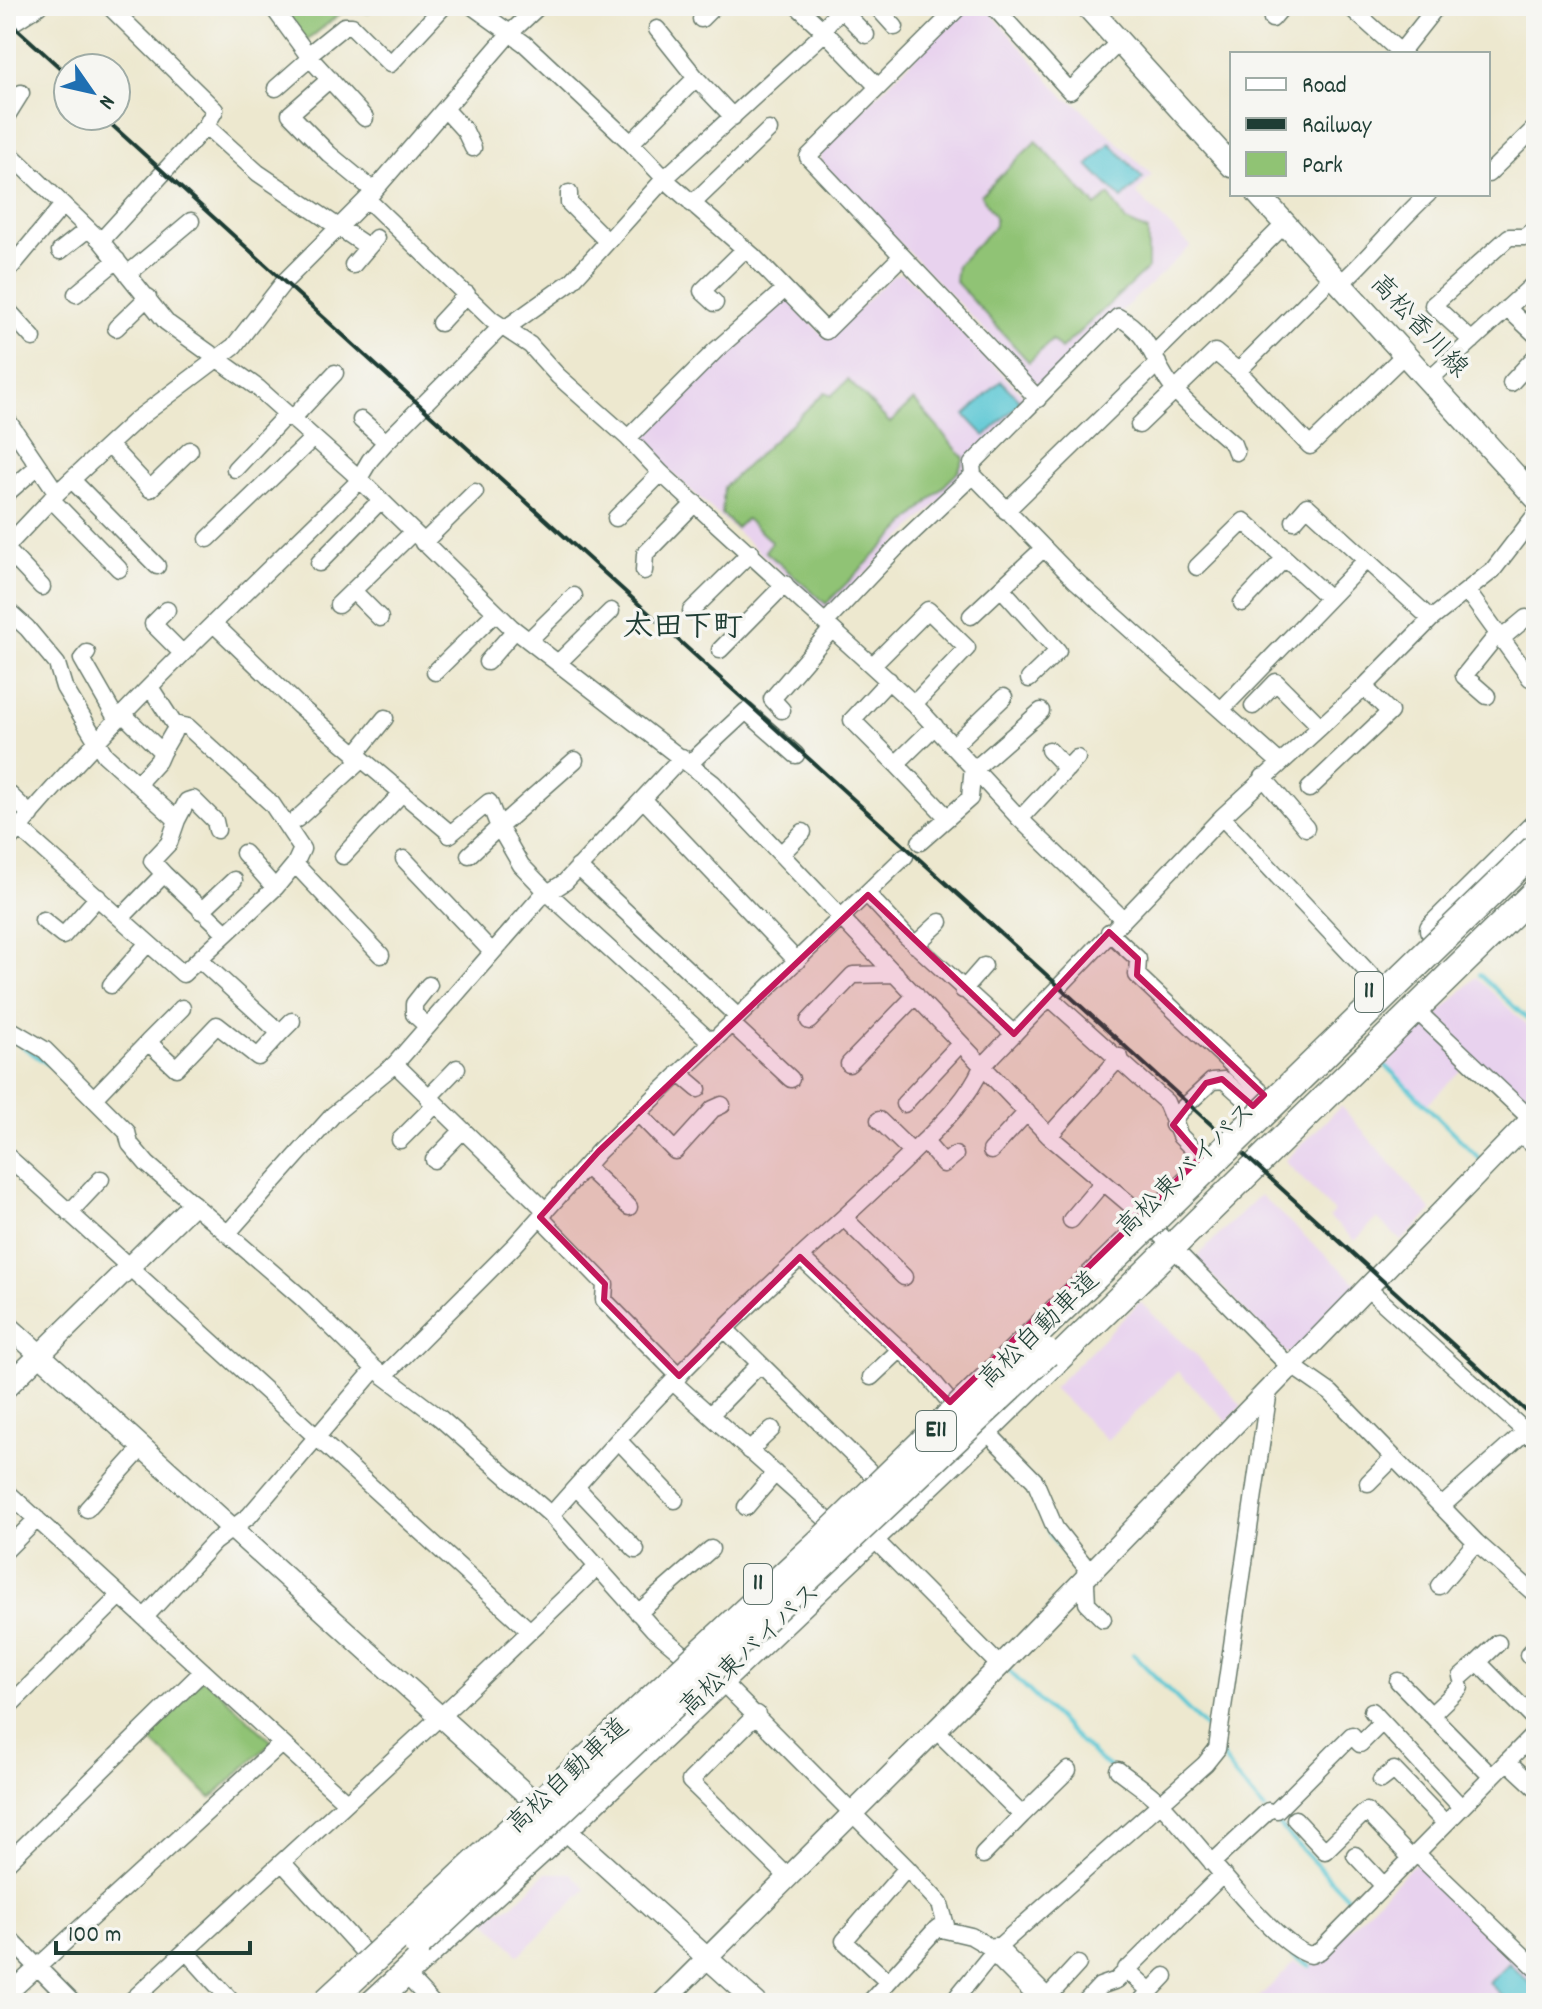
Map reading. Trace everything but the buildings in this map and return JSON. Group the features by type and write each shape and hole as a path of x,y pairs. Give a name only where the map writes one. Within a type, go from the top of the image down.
{"highway":[{"name":"高松東バイパス","path":"309,2003 684,1655 950,1402 1536,827"},
{"name":"高松自動車道","path":"326,2003 837,1526 1536,848"},
{"name":"高松自動車道","path":"354,2003 883,1509 1536,875"},
{"name":"高松東バイパス","path":"373,2003 565,1828 985,1430 1536,891"}],"main road":[{"path":"1087,6 1230,164"},
{"name":"高松香川線","path":"1260,196 1536,498"},
{"path":"995,1950 1046,2002"}],"street":[{"path":"6,27 39,6"},
{"path":"101,241 206,126 215,110 214,105 109,6"},
{"path":"272,6 309,57 365,118"},
{"path":"276,88 344,26 352,26 390,64 444,6"},
{"path":"472,6 510,33 631,143 664,179 745,249 826,331 902,256"},
{"path":"42,587 6,548 54,496 109,445 199,370 234,346 284,282 370,195 510,33 539,6"},
{"path":"701,19 714,6"},
{"path":"797,6 878,87"},
{"path":"876,6 895,27"},
{"path":"960,6 808,157 1038,399"},
{"path":"993,6 1070,91 1119,42"},
{"path":"1349,6 1398,52"},
{"path":"150,687 174,724 188,727 272,804 302,849 295,864 275,888 183,974 98,897 10,836 97,741 182,653 358,479 386,442 504,327 572,281 664,179 825,32 827,24 842,8 866,35"},
{"path":"1400,52 1431,8"},
{"path":"657,29 696,78 733,117"},
{"path":"631,143 696,78"},
{"path":"330,79 290,114 467,294 530,345 558,376 628,438 661,473 914,704 1020,819 1122,918"},
{"path":"6,117 21,93"},
{"path":"445,109 465,131 473,148"},
{"path":"206,126 258,173 339,227 372,243 353,265"},
{"path":"1490,172 1536,127"},
{"path":"692,204 769,130"},
{"path":"6,150 101,241 166,322 290,416 495,613 713,783 783,852 1049,1136 1142,1216 1292,1365 1331,1393 1476,1542 1536,1595"},
{"path":"569,193 569,203 604,238 610,239"},
{"path":"1238,371 1337,280 1375,252 1387,232 1426,196"},
{"path":"6,268 12,266 62,206"},
{"path":"129,273 191,221"},
{"path":"1006,511 1285,224"},
{"path":"1472,341 1433,305 1509,237 1525,237 1536,227"},
{"path":"60,251 88,229"},
{"path":"715,303 702,291 745,249"},
{"path":"76,294 117,260"},
{"path":"1429,380 1536,282"},
{"path":"628,438 715,351 785,289"},
{"path":"440,323 467,294"},
{"path":"116,328 148,297"},
{"path":"6,308 33,338"},
{"path":"1507,308 1536,335"},
{"path":"1236,452 1233,444 1175,390 1157,358 1130,323 1118,317 972,464 973,475 1075,580 1279,762"},
{"path":"1139,425 1215,352 1238,371 1310,446 1405,354"},
{"path":"1511,383 1536,356"},
{"path":"235,469 335,373"},
{"path":"361,420 386,442"},
{"path":"9,428 54,496 119,569"},
{"path":"208,539 313,438"},
{"path":"109,445 150,489 190,450"},
{"path":"6,494 37,467"},
{"path":"616,518 661,473"},
{"path":"782,710 772,699 828,626 897,547 973,475"},
{"path":"72,480 157,566"},
{"path":"338,605 475,492"},
{"path":"319,563 380,501"},
{"path":"644,571 645,554 695,503"},
{"path":"1294,521 1307,506 1431,619"},
{"path":"551,1515 725,1329 845,1219 918,1146 972,1089 982,1067 1122,918 1263,777 1364,687 1431,619 1493,570 1536,514"},
{"path":"1197,567 1244,521 1329,598"},
{"path":"971,616 1044,548"},
{"path":"691,611 751,552"},
{"path":"1242,603 1285,558"},
{"path":"1222,709 1366,560"},
{"path":"720,650 785,584"},
{"path":"1001,588 1058,651 1029,679"},
{"path":"353,591 380,618"},
{"path":"1467,591 1530,678 1536,673"},
{"path":"487,662 574,596"},
{"path":"6,609 27,628 57,664 64,687 105,755 177,820"},
{"path":"167,610 153,624 182,653"},
{"path":"873,665 928,610 967,648 914,704"},
{"path":"559,662 611,611"},
{"path":"435,672 495,613"},
{"path":"1487,696 1464,676 1493,640 1502,638 1526,618"},
{"path":"214,624 358,757 450,834 489,802 499,827 521,865 711,1042"},
{"path":"87,653 82,659 120,717 162,752"},
{"path":"889,680 852,720 946,816"},
{"path":"1253,706 1276,682 1320,726"},
{"path":"1309,789 1390,712 1364,687"},
{"path":"954,745 1004,697"},
{"path":"227,1234 333,1115 395,1064 548,893 565,882 643,799 686,761 746,711 796,755"},
{"path":"920,842 970,798 974,767 1041,711"},
{"path":"297,819 358,757 385,718"},
{"path":"896,764 935,726"},
{"path":"137,784 173,733"},
{"path":"1020,819 1072,763 1049,750"},
{"path":"469,855 575,760"},
{"path":"1263,777 1306,828"},
{"path":"6,791 31,815"},
{"path":"343,856 402,793"},
{"path":"217,830 215,821 193,799 187,801 169,843 152,861 225,932"},
{"path":"643,799 797,961"},
{"path":"1222,817 1378,983"},
{"path":"783,852 803,832"},
{"path":"244,853 275,888"},
{"path":"145,1617 214,1542 249,1516 316,1436 379,1372 543,1214 638,1113 868,895 905,856"},
{"path":"404,859 492,952"},
{"path":"295,864 381,955"},
{"path":"578,867 791,1079"},
{"path":"122,917 164,874"},
{"path":"201,911 234,880"},
{"path":"868,895 915,945 1014,1034"},
{"path":"43,920 63,936 98,897"},
{"path":"915,945 940,922"},
{"path":"1109,932 1138,959 1137,975 1259,1101"},
{"path":"111,985 148,943"},
{"path":"199,959 280,1033"},
{"path":"963,990 984,966"},
{"path":"809,1021 853,975 896,974"},
{"path":"427,1026 414,1014 414,1004 429,985"},
{"path":"849,1064 916,995"},
{"path":"1049,997 1120,1057 1166,1102 1173,1125 1201,1157"},
{"path":"94,1098 182,1008"},
{"path":"1416,1010 1528,1122 1536,1148"},
{"path":"148,1042 176,1068 217,1025 258,1057 292,1021"},
{"path":"6,1027 45,1050 127,1132 130,1144 147,1164 340,1332 379,1372 440,1418 551,1515 638,1613 684,1655"},
{"path":"906,1096 960,1044"},
{"path":"1049,1136 1120,1057"},
{"path":"395,1064 543,1214 605,1284 604,1300 710,1415 826,1519"},
{"path":"400,1140 457,1068"},
{"path":"679,1073 698,1089"},
{"path":"1173,1125 1179,1112 1212,1081 1224,1080 1259,1101"},
{"path":"638,1113 675,1151 713,1109 722,1105"},
{"path":"991,1151 1027,1112"},
{"path":"879,1120 944,1164 955,1155"},
{"path":"671,2000 708,1956 1000,1666 1528,1122"},
{"path":"434,1160 462,1131"},
{"path":"6,1155 530,1631"},
{"path":"586,1167 629,1207"},
{"path":"69,1213 101,1179"},
{"path":"1071,1220 1103,1182"},
{"path":"6,1388 192,1205"},
{"path":"845,1219 904,1277"},
{"path":"800,1257 901,1349 950,1402"},
{"path":"1368,1289 1533,1431 1442,1506"},
{"path":"6,1324 757,2003"},
{"path":"725,1329 873,1475"},
{"path":"871,1377 901,1349"},
{"path":"710,1415 760,1364"},
{"path":"952,2003 995,1950 1161,1803 1217,1749 1269,1390"},
{"path":"749,1451 772,1429"},
{"path":"985,1430 1035,1481 1055,1528 1085,1566 1087,1603 1103,1619"},
{"path":"618,1440 675,1500"},
{"path":"87,1509 142,1448"},
{"path":"1368,1483 1393,1458"},
{"path":"746,1507 775,1473"},
{"path":"576,1487 636,1550"},
{"path":"6,1491 346,1802"},
{"path":"6,1550 37,1519"},
{"path":"872,1537 1000,1666"},
{"path":"1439,1586 1476,1542"},
{"path":"638,1613 711,1549"},
{"path":"129,2003 442,1715 598,1566"},
{"path":"6,1709 120,1596"},
{"path":"1431,1715 1498,1643"},
{"path":"1478,1662 1536,1721"},
{"path":"6,1864 203,1671"},
{"path":"720,1680 757,1714 940,1904 947,1929"},
{"path":"1398,1681 1492,1777"},
{"path":"757,1714 690,1781 787,1876"},
{"path":"1084,2003 1100,1986 1117,1980 1272,1810 1352,1735 1360,1744 1377,1717 1461,1807"},
{"path":"935,1729 1022,1815"},
{"path":"1118,1770 1161,1803 1217,1869 1290,1945 1311,1955 1536,1732"},
{"path":"6,1996 281,1744"},
{"path":"1507,1761 1536,1788"},
{"path":"983,1855 1068,1770"},
{"path":"1381,1780 1394,1770 1445,1823"},
{"path":"1295,1819 1325,1851 1366,1811 1536,1968"},
{"path":"1355,1855 1384,1886"},
{"path":"282,1862 364,1952"},
{"path":"888,1982 844,1941 907,1868"},
{"path":"869,2003 933,1931 947,1929 971,1936 995,1950"},
{"path":"6,1935 73,2003"},
{"path":"186,1951 233,2003"},
{"path":"1046,2002 1078,1964"},
{"path":"1126,1969 1146,1995 1165,1976"},
{"path":"405,1974 432,2003"}],"highlighted area":[{"path":"868,895 1014,1034 1109,932 1138,959 1137,975 1264,1095 1253,1106 1222,1079 1206,1083 1173,1125 1201,1157 950,1402 800,1257 679,1376 604,1300 605,1284 540,1217 599,1151"}],"shaded area":[{"path":"967,6 985,6 1066,99 1077,104 1152,175 1136,193 1191,246 1040,387 822,163 820,152"},
{"path":"903,273 1025,397 1024,406 968,473 830,609 822,609 639,443 639,434 780,298 788,298 827,339 892,276"},
{"path":"1476,977 1536,1034 1536,1110 1531,1114 1432,1020"},
{"path":"1427,1024 1468,1064 1426,1105 1387,1064"},
{"path":"1341,1106 1432,1211 1401,1241 1377,1218 1355,1241 1329,1217 1334,1212 1285,1161"},
{"path":"1260,1195 1358,1285 1295,1353 1286,1353 1195,1258"},
{"path":"1140,1302 1196,1355 1242,1406 1227,1422 1178,1371 1107,1440 1053,1388"},
{"path":"1418,1860 1536,1974 1536,2003 1253,2003 1295,1962 1309,1969"},
{"path":"545,1873 571,1873 587,1889 519,1955 486,1920 497,1910 512,1906"}],"green space":[{"path":"272,6 350,6 301,45"},
{"path":"350,6 379,6 368,13"},
{"path":"1036,141 1096,206 1109,195 1126,221 1148,231 1148,268 1061,349 1052,340 1029,362 955,281 957,265 995,226 995,217 981,195"},
{"path":"848,380 890,423 914,400 964,458 958,472 826,604 765,551 772,542 746,519 736,528 722,514 724,487 825,392 831,396"},
{"path":"204,1677 272,1742 211,1798 145,1735"}],"water":[{"path":"1110,143 1143,178 1122,199 1088,165"},
{"path":"1001,381 1021,402 985,436 965,415"},
{"path":"1509,1963 1536,1989 1536,2003 1510,2003 1489,1983"}],"waterway":[{"path":"1479,974 1536,1027"},
{"path":"8,1036 49,1065"},
{"path":"1386,1066 1481,1160"},
{"path":"1025,1481 1050,1534 1078,1573"},
{"path":"1133,1654 1211,1733"},
{"path":"1008,1670 1095,1756 1115,1771"},
{"path":"1222,1755 1235,1776 1265,1810"},
{"path":"1271,1817 1354,1904"},
{"path":"1175,1831 1189,1848"},
{"path":"1293,1956 1310,1966"}],"railway":[{"path":"6,19 52,61"},
{"path":"120,132 1536,1420"}],"district":[{"name":"太田下町","path":"683,629"}]}
